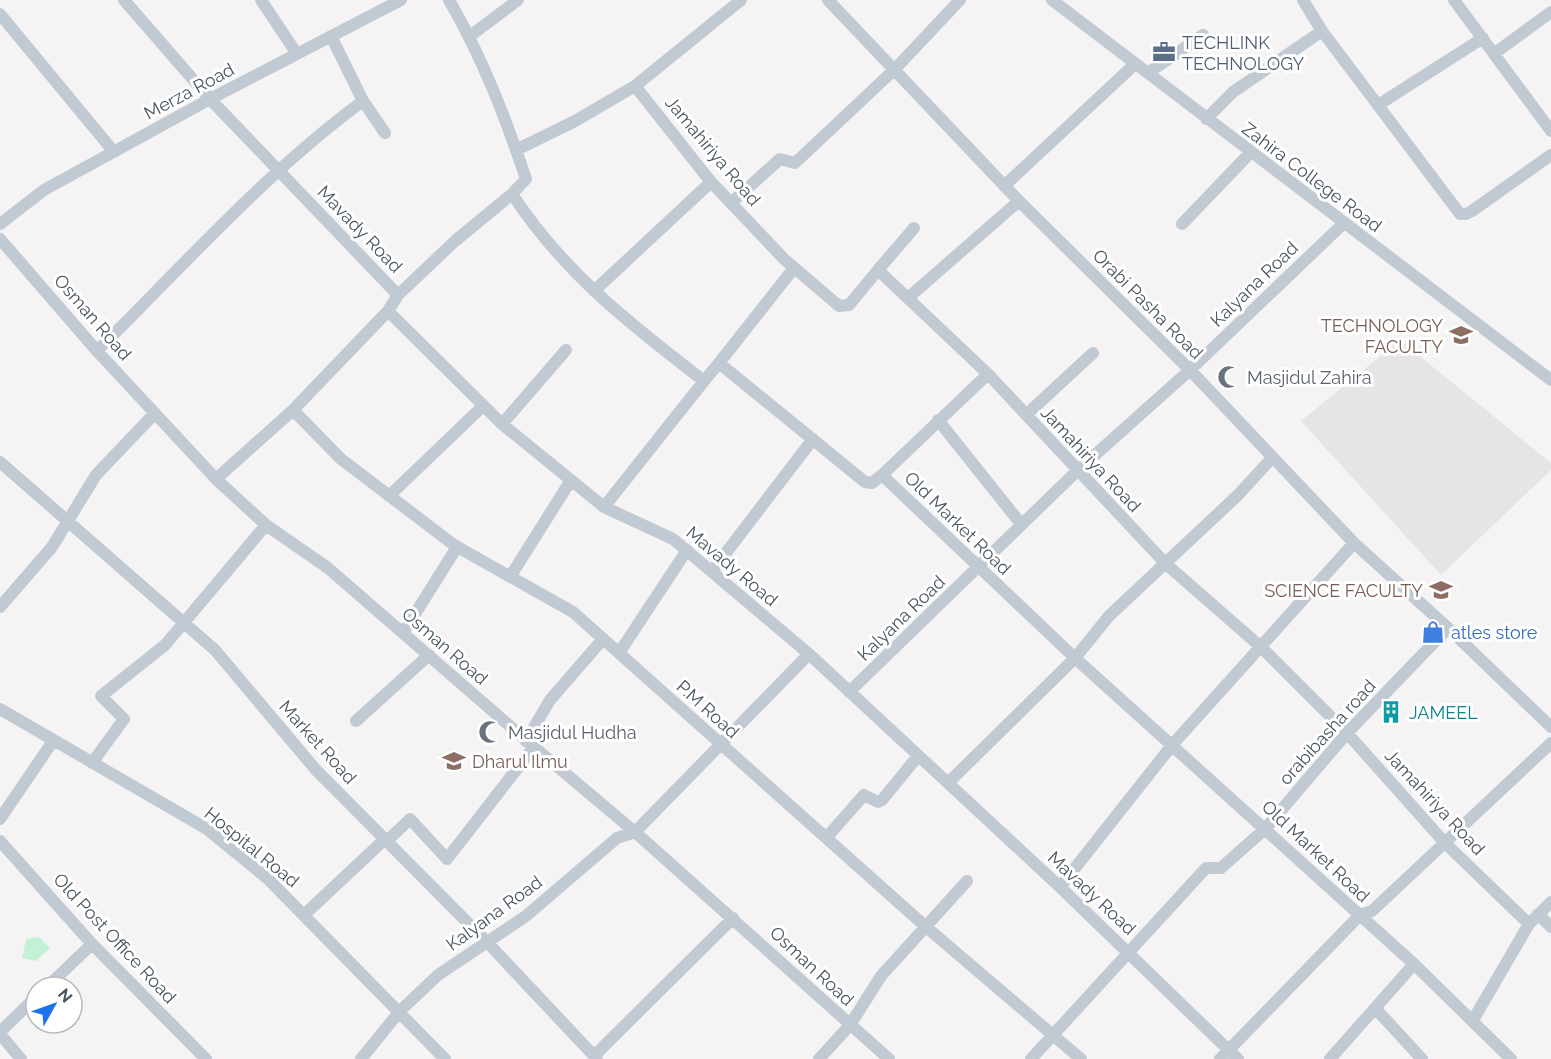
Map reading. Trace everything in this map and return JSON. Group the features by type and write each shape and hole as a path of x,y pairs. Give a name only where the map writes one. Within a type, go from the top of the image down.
{"street":[{"name":"Mavady Road","path":"124,0 210,99 398,295 388,311 483,406 604,507 673,539 809,654 1128,951 1238,1059"},
{"path":"261,0 297,54"},
{"name":"Merza Road","path":"0,224 44,190 210,99 402,0"},
{"path":"398,295 526,179 497,93 470,36 449,0"},
{"path":"470,36 518,0"},
{"path":"516,150 575,122 635,86 741,0"},
{"name":"Orabi Pasha Road","path":"828,0 1004,186 1190,370 1354,543 1448,628 1551,727"},
{"path":"731,203 780,159 795,163 895,69 960,0"},
{"name":"Zahira College Road","path":"1052,0 1551,380"},
{"path":"1303,0 1322,31 1460,214 1472,211 1551,155"},
{"path":"1454,0 1551,131"},
{"path":"1495,53 1551,12"},
{"path":"0,14 114,152"},
{"path":"1206,119 1233,92 1322,31"},
{"path":"1148,73 1203,35"},
{"path":"331,36 363,101 385,133"},
{"path":"1378,105 1483,38"},
{"path":"1004,186 1136,64"},
{"name":"Jamahiriya Road","path":"635,86 711,182 795,268 839,306 849,305 878,270 909,297 988,374 1166,564 1261,647 1347,733 1445,843 1529,924"},
{"path":"97,351 319,133 363,101"},
{"path":"1182,224 1251,152"},
{"path":"594,291 711,182"},
{"path":"512,194 537,232 594,291 622,318 704,381"},
{"path":"909,297 1019,201"},
{"name":"Kalyana Road","path":"849,692 979,569 1021,524 1077,471 1190,370 1344,224"},
{"path":"878,270 914,228"},
{"name":"Osman Road","path":"0,239 97,351 216,479 266,525 328,568 635,832 889,1059"},
{"path":"604,507 795,268"},
{"path":"216,479 293,410 388,311"},
{"path":"502,424 566,350"},
{"path":"1026,415 1093,353"},
{"name":"Old Market Road","path":"719,363 865,482 872,483 882,475 979,569 1414,964 1511,1059"},
{"path":"882,475 988,374"},
{"path":"389,496 483,406"},
{"name":"P.M Road","path":"293,410 341,459 458,547 573,612 925,926 1081,1059"},
{"path":"2,601 52,547 96,475 155,413"},
{"path":"938,420 1021,524"},
{"path":"712,571 813,439"},
{"path":"948,783 1075,657 1109,616 1238,495 1272,458"},
{"name":"Market Road","path":"0,462 215,650 316,770 486,940 596,1057"},
{"path":"510,577 571,480"},
{"path":"92,763 124,719 101,696 165,645 266,525"},
{"path":"1060,887 1173,744 1354,543"},
{"path":"403,633 458,547"},
{"path":"619,653 687,550"},
{"name":"orabibasha road","path":"1031,1059 1206,868 1221,868 1266,828 1347,733 1448,628"},
{"path":"304,915 410,819 447,859 530,744 550,700 603,639"},
{"name":"Kalyana Road","path":"361,1059 400,1011 438,975 486,940 526,916 617,838 635,832 809,654"},
{"path":"356,721 429,655"},
{"name":"Hospital Road","path":"0,709 207,829 267,878 445,1059"},
{"path":"0,819 53,741"},
{"path":"1220,1059 1360,915 1372,911 1551,742"},
{"path":"827,837 864,795 878,802 882,800 918,756"},
{"name":"Old Post Office Road","path":"0,841 92,944 206,1059"},
{"path":"819,1059 850,1025 881,976 967,881"},
{"path":"1473,1020 1529,924 1551,902"},
{"path":"1538,914 1551,927"},
{"path":"596,1057 733,918"},
{"path":"60,975 92,944"},
{"path":"1330,1059 1414,964"},
{"path":"1375,1008 1422,1059"},
{"path":"21,1059 0,1033 24,1009"}],"shaded area":[{"path":"1400,340 1551,463 1551,470 1441,575 1301,421"}],"green space":[{"path":"39,937 50,948 36,961 22,958 26,939"}],"place":[{"name":"TECHLINK TECHNOLOGY","path":"1164,52"},
{"name":"TECHNOLOGY FACULTY","path":"1461,335"},
{"name":"Masjidul Zahira","path":"1229,377"},
{"name":"SCIENCE FACULTY","path":"1441,590"},
{"name":"atles store","path":"1433,632"},
{"name":"JAMEEL","path":"1391,712"},
{"name":"Masjidul Hudha","path":"490,732"},
{"name":"Dharul Ilmu","path":"454,761"}]}
